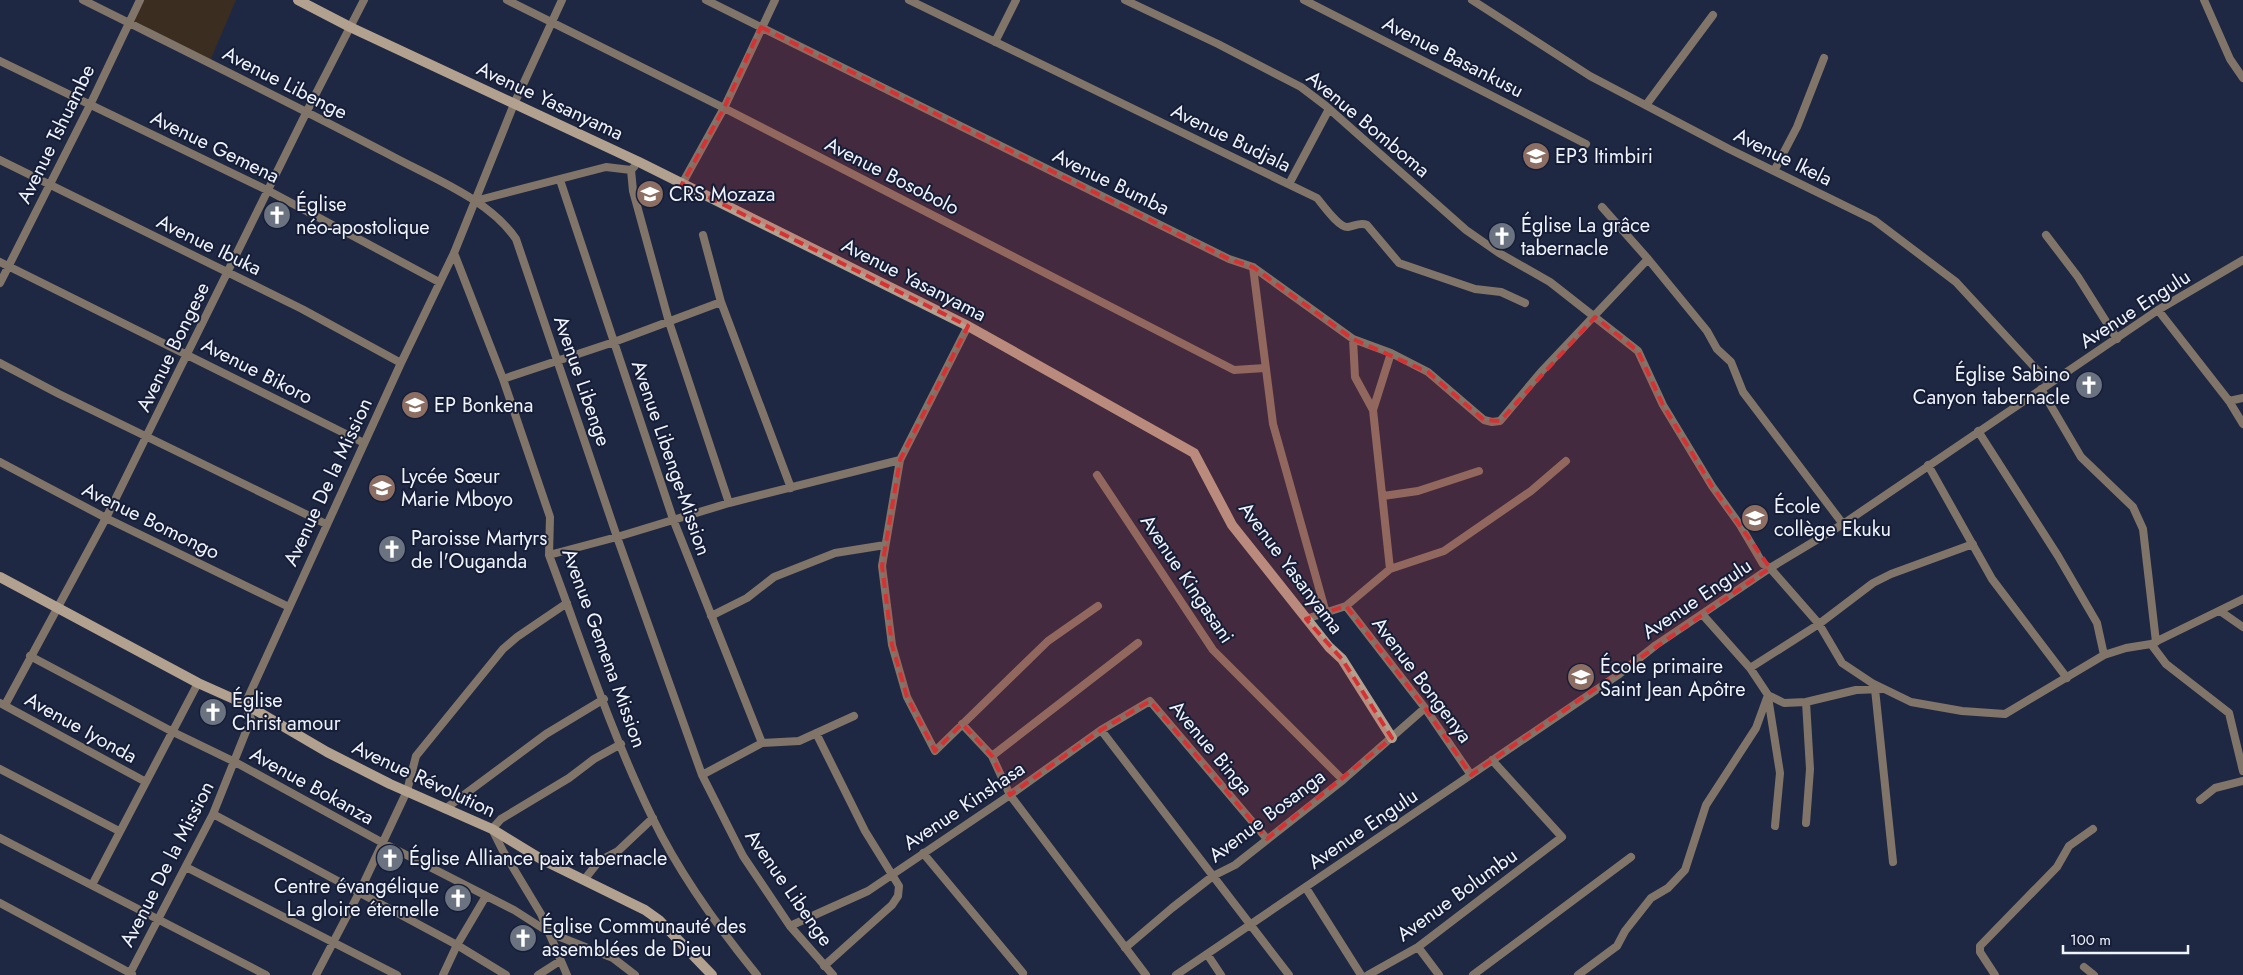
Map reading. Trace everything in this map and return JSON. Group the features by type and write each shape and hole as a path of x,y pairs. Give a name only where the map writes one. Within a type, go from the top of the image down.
{"street":[{"name":"Avenue Libenge","path":"83,0 306,111 474,201 506,224 516,239 702,775 743,856 790,926 833,975"},
{"name":"Avenue Tshuambe","path":"0,283 90,105 140,0"},
{"name":"Avenue Yasanyama","path":"298,0 350,27 639,162 968,326 1194,453 1232,525 1328,648 1342,659 1392,738"},
{"name":"Avenue Bongese","path":"2,704 57,609 106,518 188,355 306,111 364,0"},
{"name":"Avenue Bosobolo","path":"507,0 724,108 1234,370 1265,368"},
{"name":"Avenue De la Mission","path":"131,974 213,814 251,719 245,704 326,524 454,253 514,104 562,0"},
{"name":"Avenue Bumba","path":"706,0 1229,259 1253,267 1353,339 1391,353 1428,372 1484,420 1500,421 1541,372 1595,317"},
{"path":"682,184 724,108 775,0"},
{"name":"Avenue Budjala","path":"908,0 1317,198 1341,226 1348,227 1363,223 1367,225 1399,263 1475,289 1501,292 1525,303"},
{"path":"995,42 1016,0"},
{"name":"Avenue Bomboma","path":"1125,0 1218,44 1301,87 1329,109 1466,230 1499,254 1550,282 1638,351 1664,405 1712,486 1740,525 1763,564 1770,568 1819,624 1842,663 1884,689 1911,702 2005,714 2067,678"},
{"name":"Avenue Basankusu","path":"1304,0 1586,144"},
{"name":"Avenue Ikela","path":"1472,0 1590,76 1774,171 1874,220 1956,282 2049,384"},
{"path":"2204,0 2230,59 2243,78"},
{"path":"1646,105 1713,15"},
{"path":"1774,171 1797,127 1824,58"},
{"name":"Avenue Gemena","path":"0,61 268,190 439,282"},
{"path":"1289,184 1329,109"},
{"name":"Avenue Ibuka","path":"0,160 302,309 401,363"},
{"path":"631,170 639,162"},
{"path":"474,201 606,167 631,170"},
{"path":"631,170 633,191 669,322 729,503"},
{"name":"Avenue Libenge-Mission","path":"560,180 672,519 762,743"},
{"path":"1602,207 1648,259 1707,331 1716,350 1731,362 1743,392 1843,524"},
{"path":"703,235 721,302 791,488"},
{"path":"2046,235 2078,277 2117,339"},
{"name":"Avenue Gemena Mission","path":"454,253 503,379 550,517 549,555 621,744 653,818 704,907 757,975"},
{"path":"1595,317 1648,259"},
{"name":"Avenue Engulu","path":"1176,975 1618,675 1656,645 1770,568 1843,524 1928,464 2158,310 2243,260"},
{"name":"Avenue Bikoro","path":"0,262 364,443"},
{"path":"1253,267 1273,424 1326,613"},
{"path":"503,379 614,342 721,302"},
{"path":"2158,310 2228,400 2243,424"},
{"path":"968,326 900,460 882,566 892,645 907,697 936,751 1048,641 1098,606"},
{"path":"1353,339 1354,377 1373,410 1390,569"},
{"path":"1373,410 1391,353"},
{"path":"0,363 59,394 326,524"},
{"path":"2041,389 2081,457 2133,507 2143,529 2154,643 2166,664 2229,713 2243,771"},
{"path":"2228,400 2243,398"},
{"path":"1978,431 2058,556 2097,623 2104,655"},
{"path":"549,555 618,537 729,503 900,460"},
{"path":"1306,619 1346,606 1390,569 1444,550 1532,491 1566,461"},
{"name":"Avenue Bomongo","path":"0,462 106,518 289,608"},
{"path":"1928,464 1992,579 2067,678 2104,655 2126,648 2154,643 2243,599"},
{"path":"1383,496 1418,491 1479,471"},
{"name":"Avenue Kingasani","path":"1097,475 1213,650 1343,780"},
{"path":"1750,668 1819,624 1873,583 1891,574 1973,544"},
{"path":"711,616 747,598 774,576 835,553 885,545"},
{"name":"Avenue Révolution","path":"0,577 198,683 245,704 327,752 407,791 492,829 532,854 645,910 659,920 712,975"},
{"path":"316,975 359,893 407,791 416,756 503,649 567,602"},
{"name":"Avenue Bongenya","path":"1346,606 1425,708 1471,775"},
{"path":"2220,611 2243,627"},
{"path":"1702,614 1750,668 1768,695 1780,773 1775,826"},
{"path":"992,756 1138,643"},
{"name":"Avenue Bokanza","path":"30,656 173,732 235,762 383,843 514,910 550,933 613,958 635,975"},
{"path":"92,885 198,683"},
{"path":"1875,689 1893,862"},
{"path":"1768,695 1784,703 1806,702 1856,690 1884,689"},
{"path":"1578,975 1617,946 1625,931 1651,898 1668,888 1685,870 1706,805 1756,728 1768,695"},
{"path":"445,808 546,734 604,699"},
{"name":"Avenue Kinshasa","path":"790,926 868,891 1102,730 1150,701"},
{"name":"Avenue Binga","path":"1150,701 1267,839"},
{"path":"1806,702 1810,769 1806,823"},
{"name":"Avenue Iyonda","path":"2,704 146,782"},
{"name":"Avenue Bosanga","path":"1126,948 1213,876 1235,864 1343,780 1425,708"},
{"path":"702,775 762,743 799,741 854,716"},
{"path":"962,724 992,756 1010,795 1146,975"},
{"path":"1102,730 1289,975"},
{"path":"816,733 865,831 893,873 899,886 898,896 892,905 824,966"},
{"path":"567,975 550,933 492,829 501,819 569,778 594,759 621,744"},
{"name":"Avenue Bolumbu","path":"1368,975 1418,947 1562,837 1492,760"},
{"path":"0,769 119,831"},
{"path":"2200,800 2215,788 2243,781"},
{"path":"213,814 457,945 506,975"},
{"path":"584,880 599,861 618,851 653,818"},
{"path":"1995,975 1980,952 1980,946 2057,867 2070,846 2093,829"},
{"path":"0,838 266,975"},
{"path":"923,853 1023,973"},
{"path":"1473,975 1631,857"},
{"path":"186,866 397,975"},
{"path":"1306,888 1361,975"},
{"path":"443,975 457,945 486,896"},
{"path":"0,903 131,974"},
{"path":"1418,947 1439,975"},
{"path":"1207,954 1221,975"},
{"path":"538,975 560,961"},
{"path":"2084,968 2094,975"}],"highlighted area":[{"path":"761,27 1229,259 1253,267 1353,339 1428,372 1484,420 1500,421 1595,317 1638,351 1663,405 1712,486 1770,568 1471,775 1425,708 1346,606 1306,619 1342,659 1392,738 1267,839 1150,701 1101,730 1010,795 992,756 962,724 935,751 907,697 892,645 882,566 900,460 968,326 682,184 724,108"}],"shaded area":[{"path":"140,0 236,0 209,63 128,23"}],"place":[{"name":"EP3 Itimbiri","path":"1536,156"},
{"name":"CRS Mozaza","path":"650,194"},
{"name":"Église néo-apostolique","path":"277,215"},
{"name":"Église La grâce tabernacle","path":"1502,236"},
{"name":"Église Sabino Canyon tabernacle","path":"2089,385"},
{"name":"EP Bonkena","path":"415,405"},
{"name":"Lycée Sœur Marie Mboyo","path":"382,488"},
{"name":"École collège Ekuku","path":"1755,518"},
{"name":"Paroisse Martyrs de l'Ouganda","path":"392,549"},
{"name":"École primaire Saint Jean Apôtre","path":"1581,677"},
{"name":"Église Christ amour","path":"213,712"},
{"name":"Église Alliance paix tabernacle","path":"390,858"},
{"name":"Centre évangélique La gloire éternelle","path":"458,898"},
{"name":"Église Communauté des assemblées de Dieu","path":"523,938"}]}
